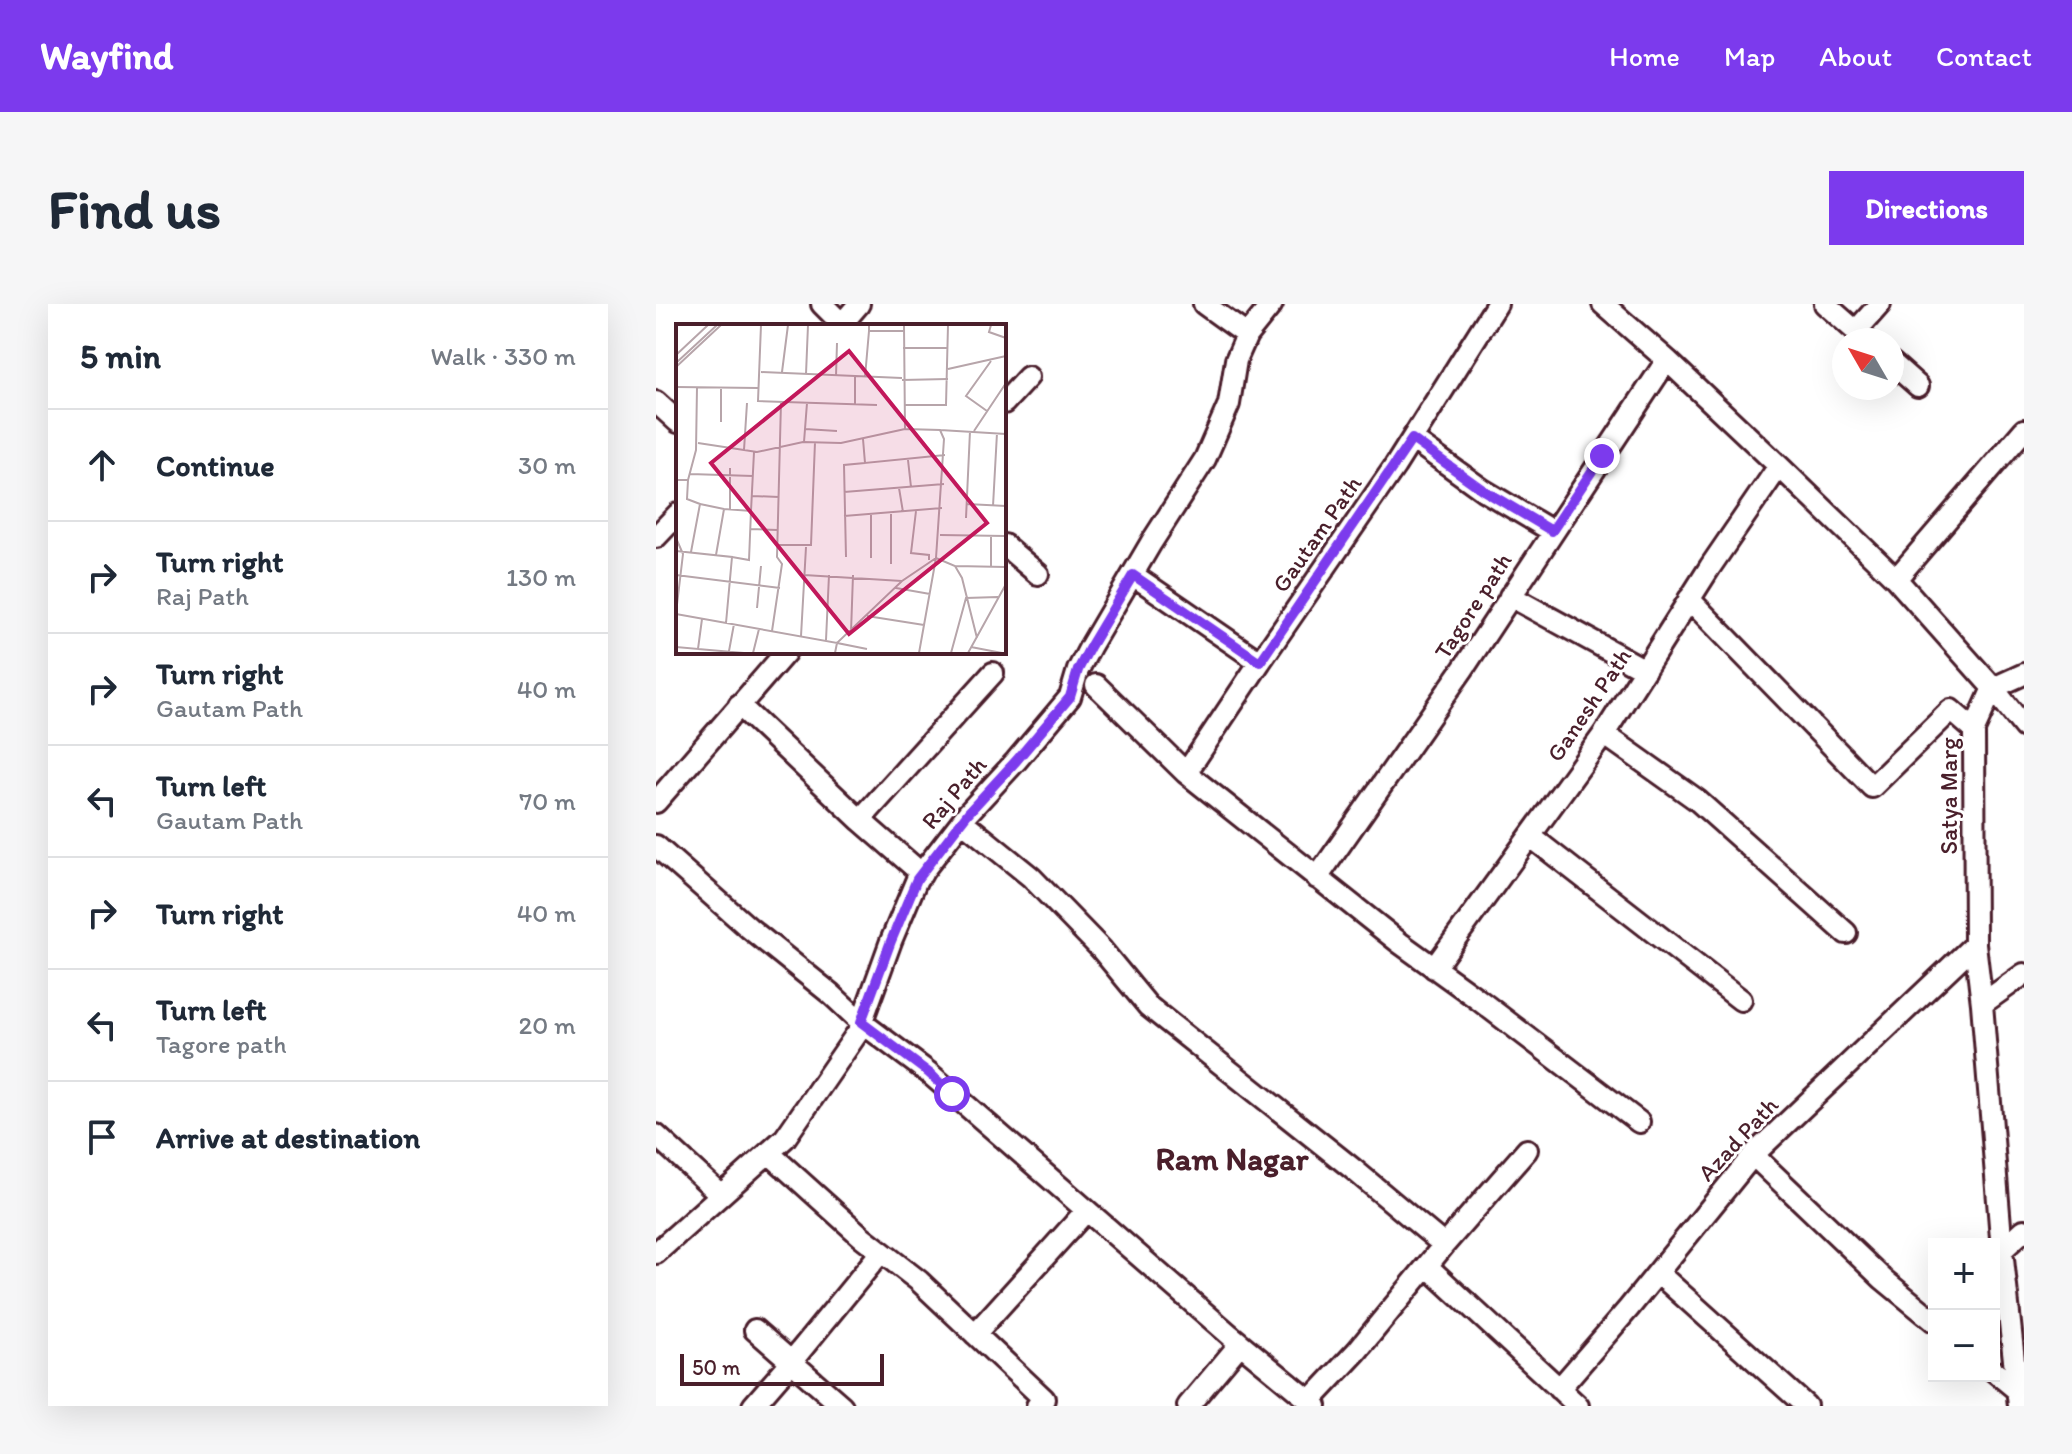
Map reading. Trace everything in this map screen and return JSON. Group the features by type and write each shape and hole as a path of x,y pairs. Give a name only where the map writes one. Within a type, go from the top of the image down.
{"street":[{"path":"822,304 840,324"},
{"path":"842,324 859,304"},
{"path":"1204,304 1247,335 1272,304"},
{"name":"Gautam Path","path":"1186,773 1412,439 1497,304"},
{"path":"1603,304 1667,360 1896,579 2024,727"},
{"path":"1825,304 1852,328"},
{"path":"1866,328 1880,304"},
{"name":"Raj Path","path":"656,1253 785,1138 858,1032 917,879 962,821 1070,697 1078,670 1090,647 1205,459 1229,404 1236,360 1247,335"},
{"name":"Tagore path","path":"1317,878 1463,669 1667,360"},
{"path":"1904,374 1918,386"},
{"path":"1006,401 1028,377"},
{"path":"656,402 676,420"},
{"path":"1896,579 2024,430"},
{"path":"1412,439 1483,490 1552,531"},
{"name":"Ganesh Path","path":"1434,968 1604,734 1689,599 1779,466"},
{"path":"656,537 676,516"},
{"path":"1006,547 1038,574"},
{"path":"1133,575 1260,662"},
{"path":"1510,596 1645,670"},
{"path":"1689,599 1872,787 1951,710 1974,730"},
{"path":"656,802 784,654"},
{"path":"860,820 993,673"},
{"path":"1993,688 2024,674"},
{"path":"1096,685 1186,773 1317,878 1639,1122"},
{"name":"Satya Marg","path":"1993,688 1974,730 1975,944 2018,1398"},
{"path":"739,705 922,874"},
{"path":"1604,734 1697,800 1846,933"},
{"path":"962,821 1031,877 1101,949 1148,1006 1444,1245"},
{"path":"1530,836 1741,1000"},
{"path":"656,846 861,1022 929,1073 1313,1404 1527,1150"},
{"name":"Azad Path","path":"1559,1389 1753,1155 1975,944"},
{"path":"1982,1004 2024,974"},
{"path":"656,1135 721,1195"},
{"path":"769,1153 861,1236 919,1281 1045,1404"},
{"path":"1753,1155 1883,1279 1928,1316"},
{"path":"975,1334 1086,1211"},
{"path":"2002,1250 2024,1230"},
{"path":"753,1406 881,1252"},
{"path":"1427,1266 1578,1406"},
{"path":"1658,1273 1806,1406"},
{"path":"755,1330 842,1406"},
{"path":"1188,1406 1240,1344"},
{"path":"2000,1378 2018,1398"}],"district":[{"name":"Ram Nagar","path":"1232,1159"}],"route":[{"path":"952,1094 861,1022 917,879 968,813 1070,697 1078,670 1133,575 1260,662 1412,439 1483,490 1552,531 1602,456"}]}
